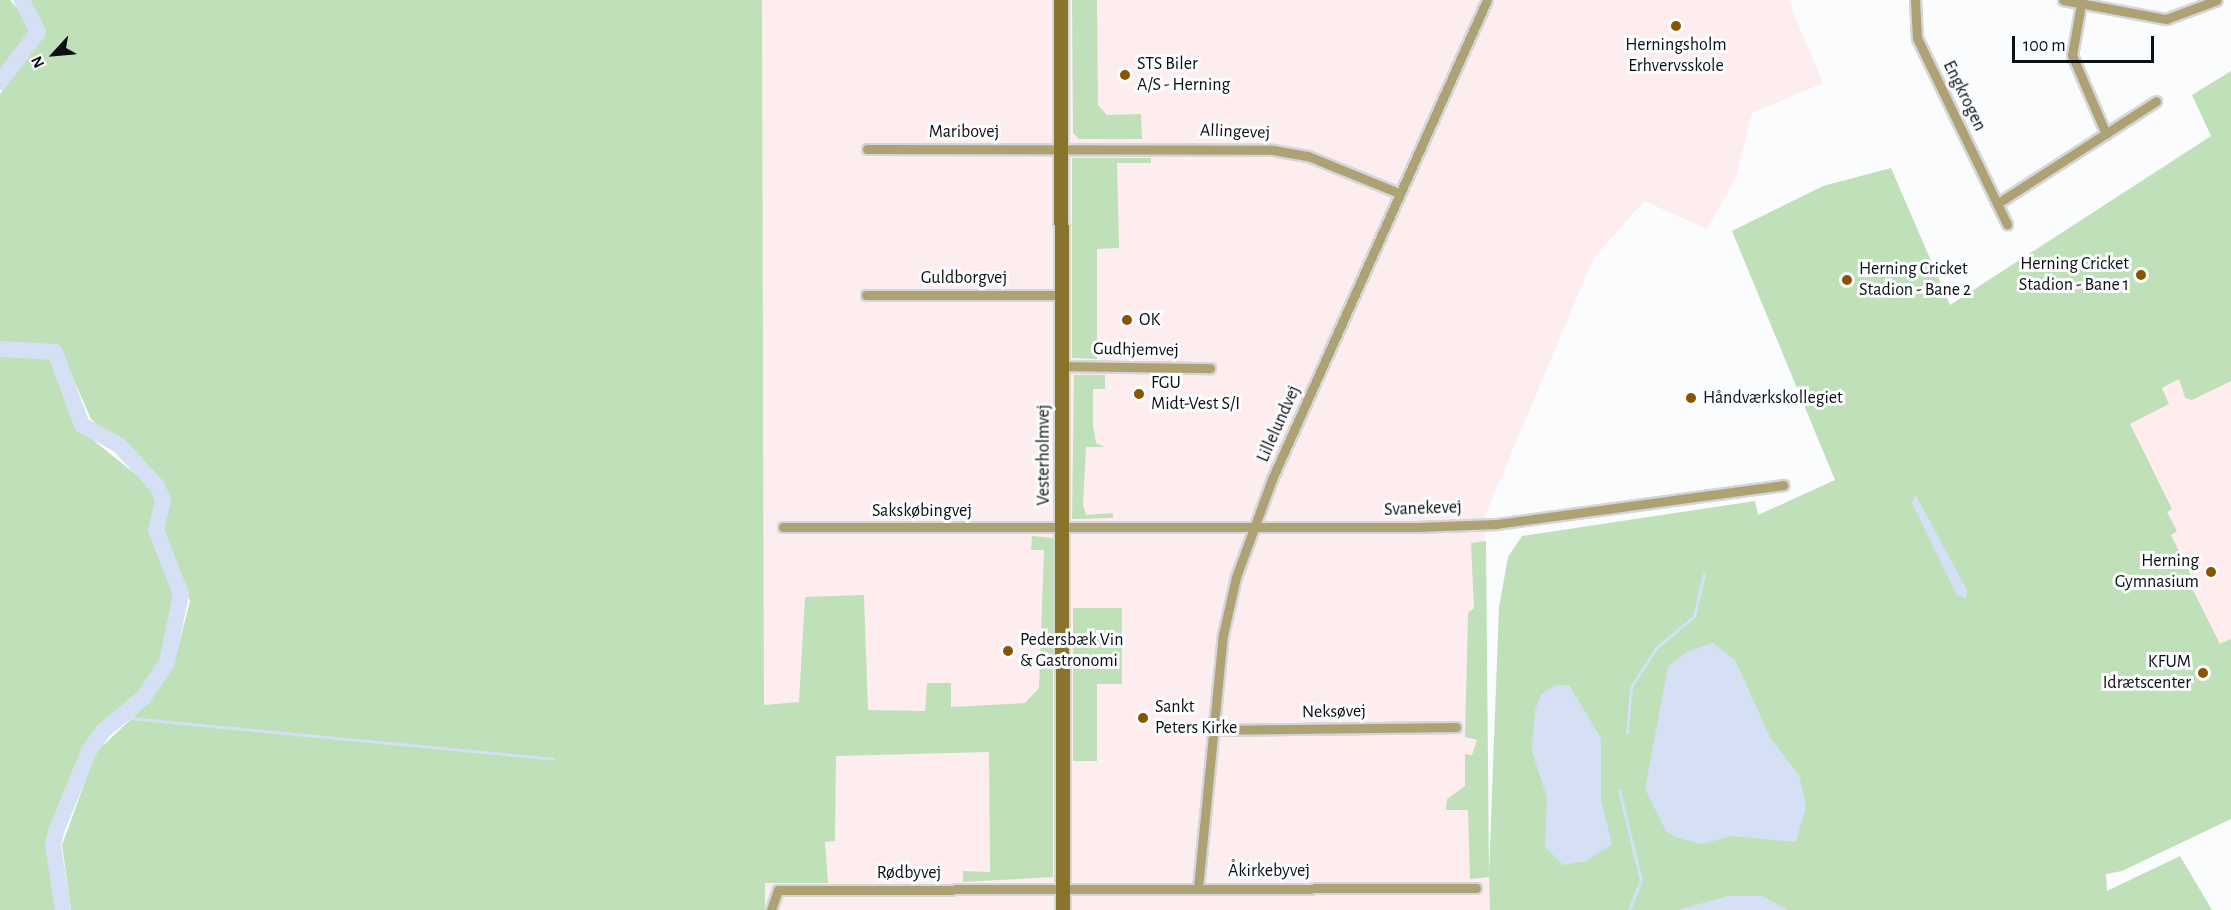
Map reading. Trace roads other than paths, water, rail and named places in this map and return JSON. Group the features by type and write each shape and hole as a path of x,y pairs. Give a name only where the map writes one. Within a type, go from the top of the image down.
{"street":[{"name":"Vesterholmvej","path":"1061,0 1063,910"},
{"name":"Lillelundvej","path":"1198,888 1223,635 1253,527 1399,193 1487,0"},
{"name":"Engkrogen","path":"1915,0 1917,38 2007,224"},
{"path":"2063,0 2166,19 2186,16 2217,0"},
{"path":"2082,4 2072,55 2106,134"},
{"path":"1998,203 2156,101"},
{"name":"Maribovej","path":"867,149 1061,148"},
{"name":"Allingevej","path":"1061,148 1273,150 1308,156 1399,193"},
{"name":"Guldborgvej","path":"866,295 1062,295"},
{"name":"Gudhjemvej","path":"1062,366 1210,368"},
{"name":"Svanekevej","path":"1062,527 1496,524 1783,484"},
{"name":"Sakskøbingvej","path":"783,527 1062,527"},
{"name":"Neksøvej","path":"1212,730 1456,727"},
{"name":"Åkirkebyvej","path":"1063,888 1476,888"},
{"name":"Rødbyvej","path":"771,910 778,890 1063,888"}],"water":[{"path":"1915,494 1967,590 1966,598 1957,595 1912,503"},
{"path":"1713,643 1735,660 1771,739 1799,775 1806,806 1796,842 1732,836 1701,844 1678,838 1666,831 1645,789 1668,667 1686,652"},
{"path":"1556,685 1569,685 1601,738 1601,800 1612,844 1586,861 1563,865 1545,847 1547,797 1532,752 1535,711 1541,694"},
{"path":"1728,896 1762,896 1788,910 1678,910"}],"waterway":[{"path":"0,82 38,32 22,0"},
{"path":"0,349 55,352 82,425 119,445 157,486 163,500 156,530 181,594 167,662 143,698 104,730 89,751 56,831 53,845 63,910"},
{"path":"1627,732 1631,687 1656,648 1694,616 1704,574"},
{"path":"119,717 553,759"},
{"path":"1619,790 1641,880 1629,910"}],"place":[{"name":"Herningsholm Erhvervsskole","path":"1676,26"},
{"name":"STS Biler A/S - Herning","path":"1125,75"},
{"name":"Herning Cricket Stadion - Bane 1","path":"2141,275"},
{"name":"Herning Cricket Stadion - Bane 2","path":"1847,280"},
{"name":"OK","path":"1127,320"},
{"name":"FGU Midt-Vest S/I","path":"1139,394"},
{"name":"Håndværkskollegiet","path":"1691,398"},
{"name":"Herning Gymnasium","path":"2211,572"},
{"name":"Pedersbæk Vin & Gastronomi","path":"1008,651"},
{"name":"KFUM Idrætscenter","path":"2203,673"},
{"name":"Sankt Peters Kirke","path":"1143,718"}]}
